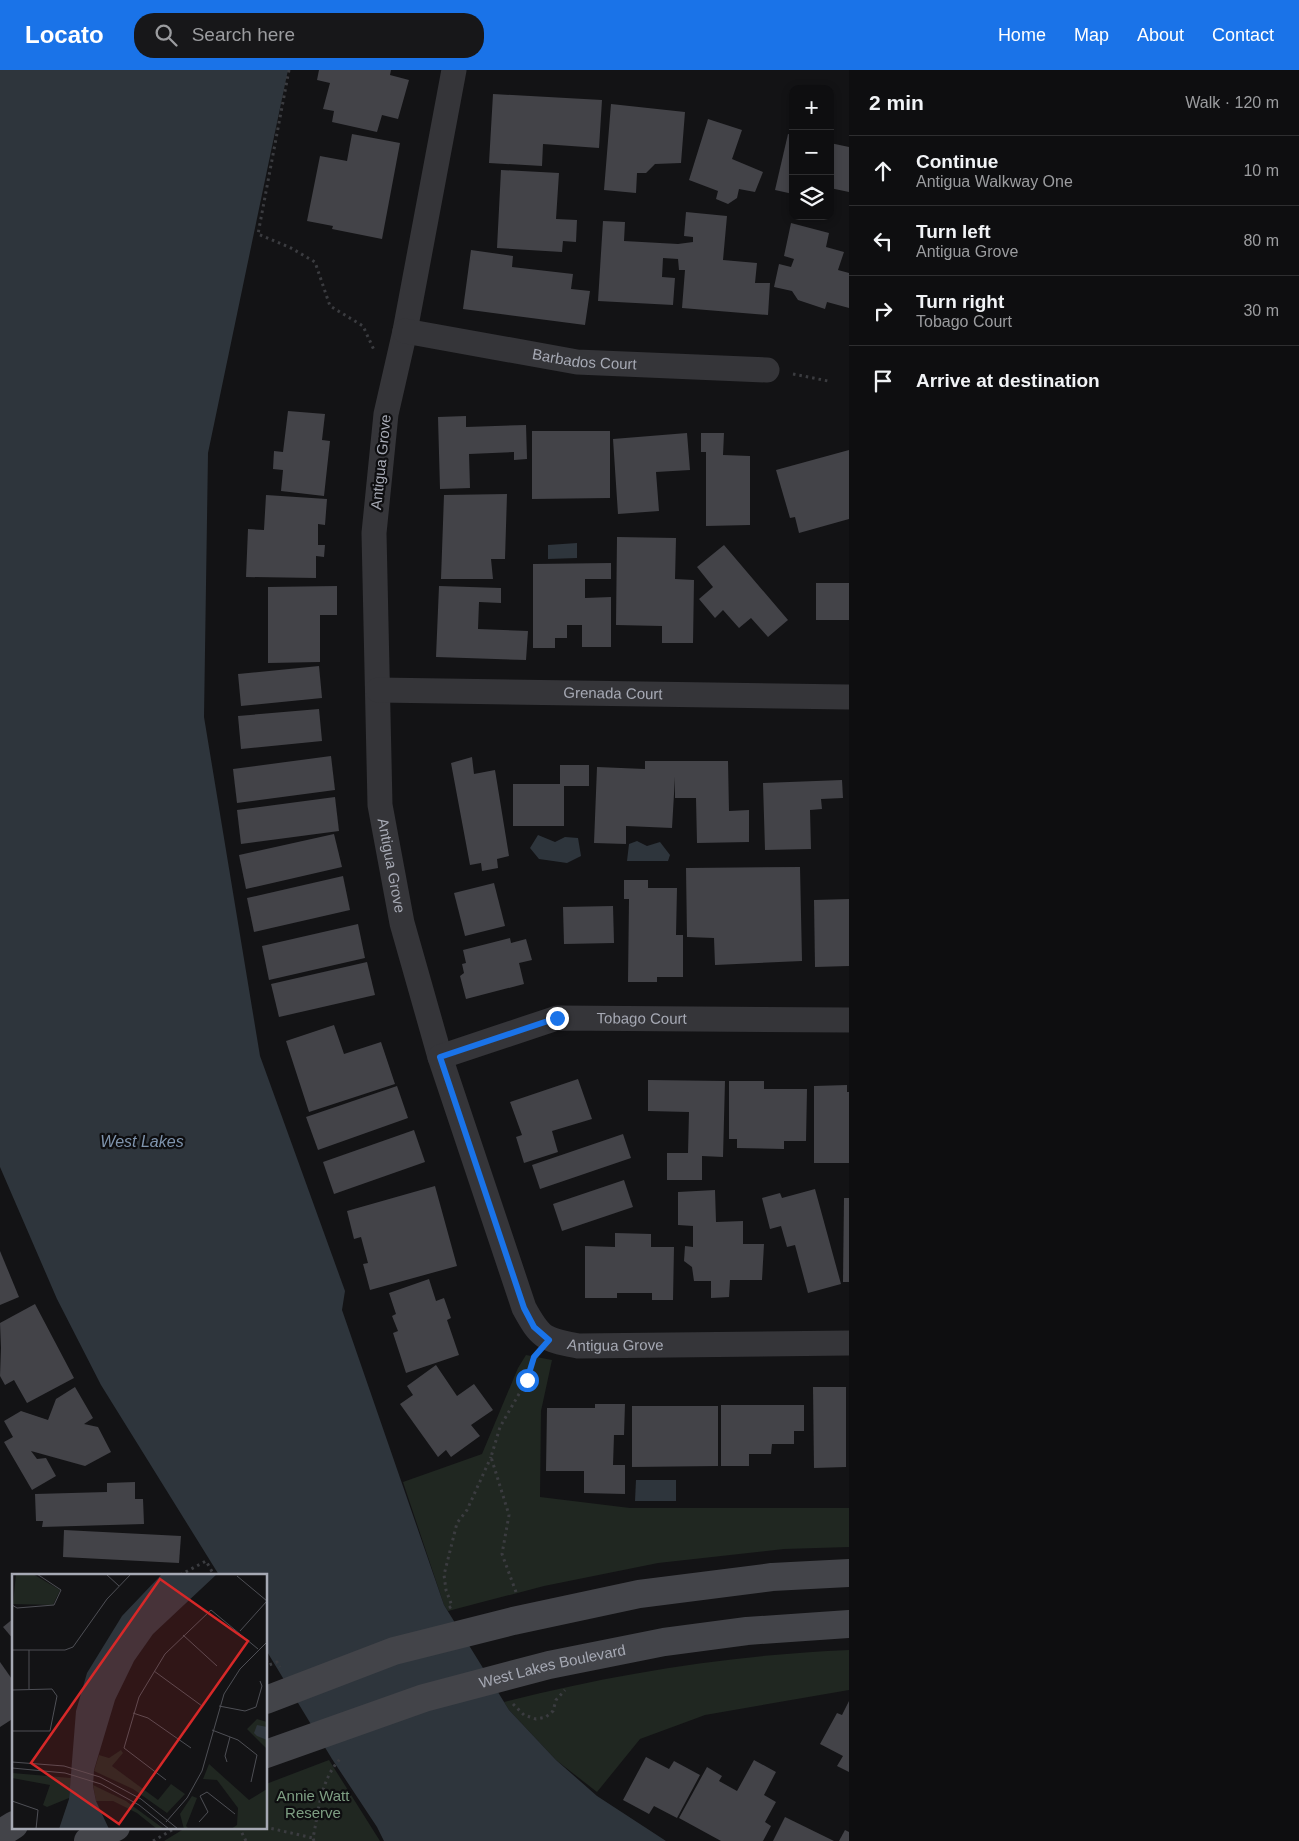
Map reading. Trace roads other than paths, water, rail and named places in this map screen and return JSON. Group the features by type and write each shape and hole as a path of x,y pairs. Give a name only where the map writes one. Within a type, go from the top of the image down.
{"main road":[{"path":"268,1699 515,1609 772,1578 849,1573"},
{"name":"West Lakes Boulevard","path":"268,1753 424,1698 549,1665 664,1642 747,1631 849,1624"},
{"path":"0,1834 12,1826"},
{"path":"88,1841 114,1828"}],"street":[{"name":"Antigua Grove","path":"454,70 405,331 386,414 374,534 380,805 402,923 440,1057 524,1308 534,1327 549,1340 578,1346 849,1343"},
{"name":"Barbados Court","path":"405,331 577,362 767,370"},
{"name":"Grenada Court","path":"378,690 848,697"},
{"name":"Tobago Court","path":"440,1057 557,1018 849,1020"}],"water":[{"name":"West Lakes","path":"0,70 288,70 208,453 204,717 260,1056 345,1291 342,1310 444,1605 509,1710 556,1760 597,1796 666,1841 384,1841 268,1653 268,1574 218,1574 101,1385 57,1299 0,1167"},
{"path":"577,543 577,558 548,559 548,545"},
{"path":"538,835 555,842 565,837 578,838 581,856 567,863 539,859 530,848"},
{"path":"637,841 647,846 660,842 670,855 668,861 627,861 629,844"},
{"path":"636,1480 676,1480 676,1501 635,1501"}],"park label":[{"name":"Annie Watt Reserve","path":"313,1804"}]}
